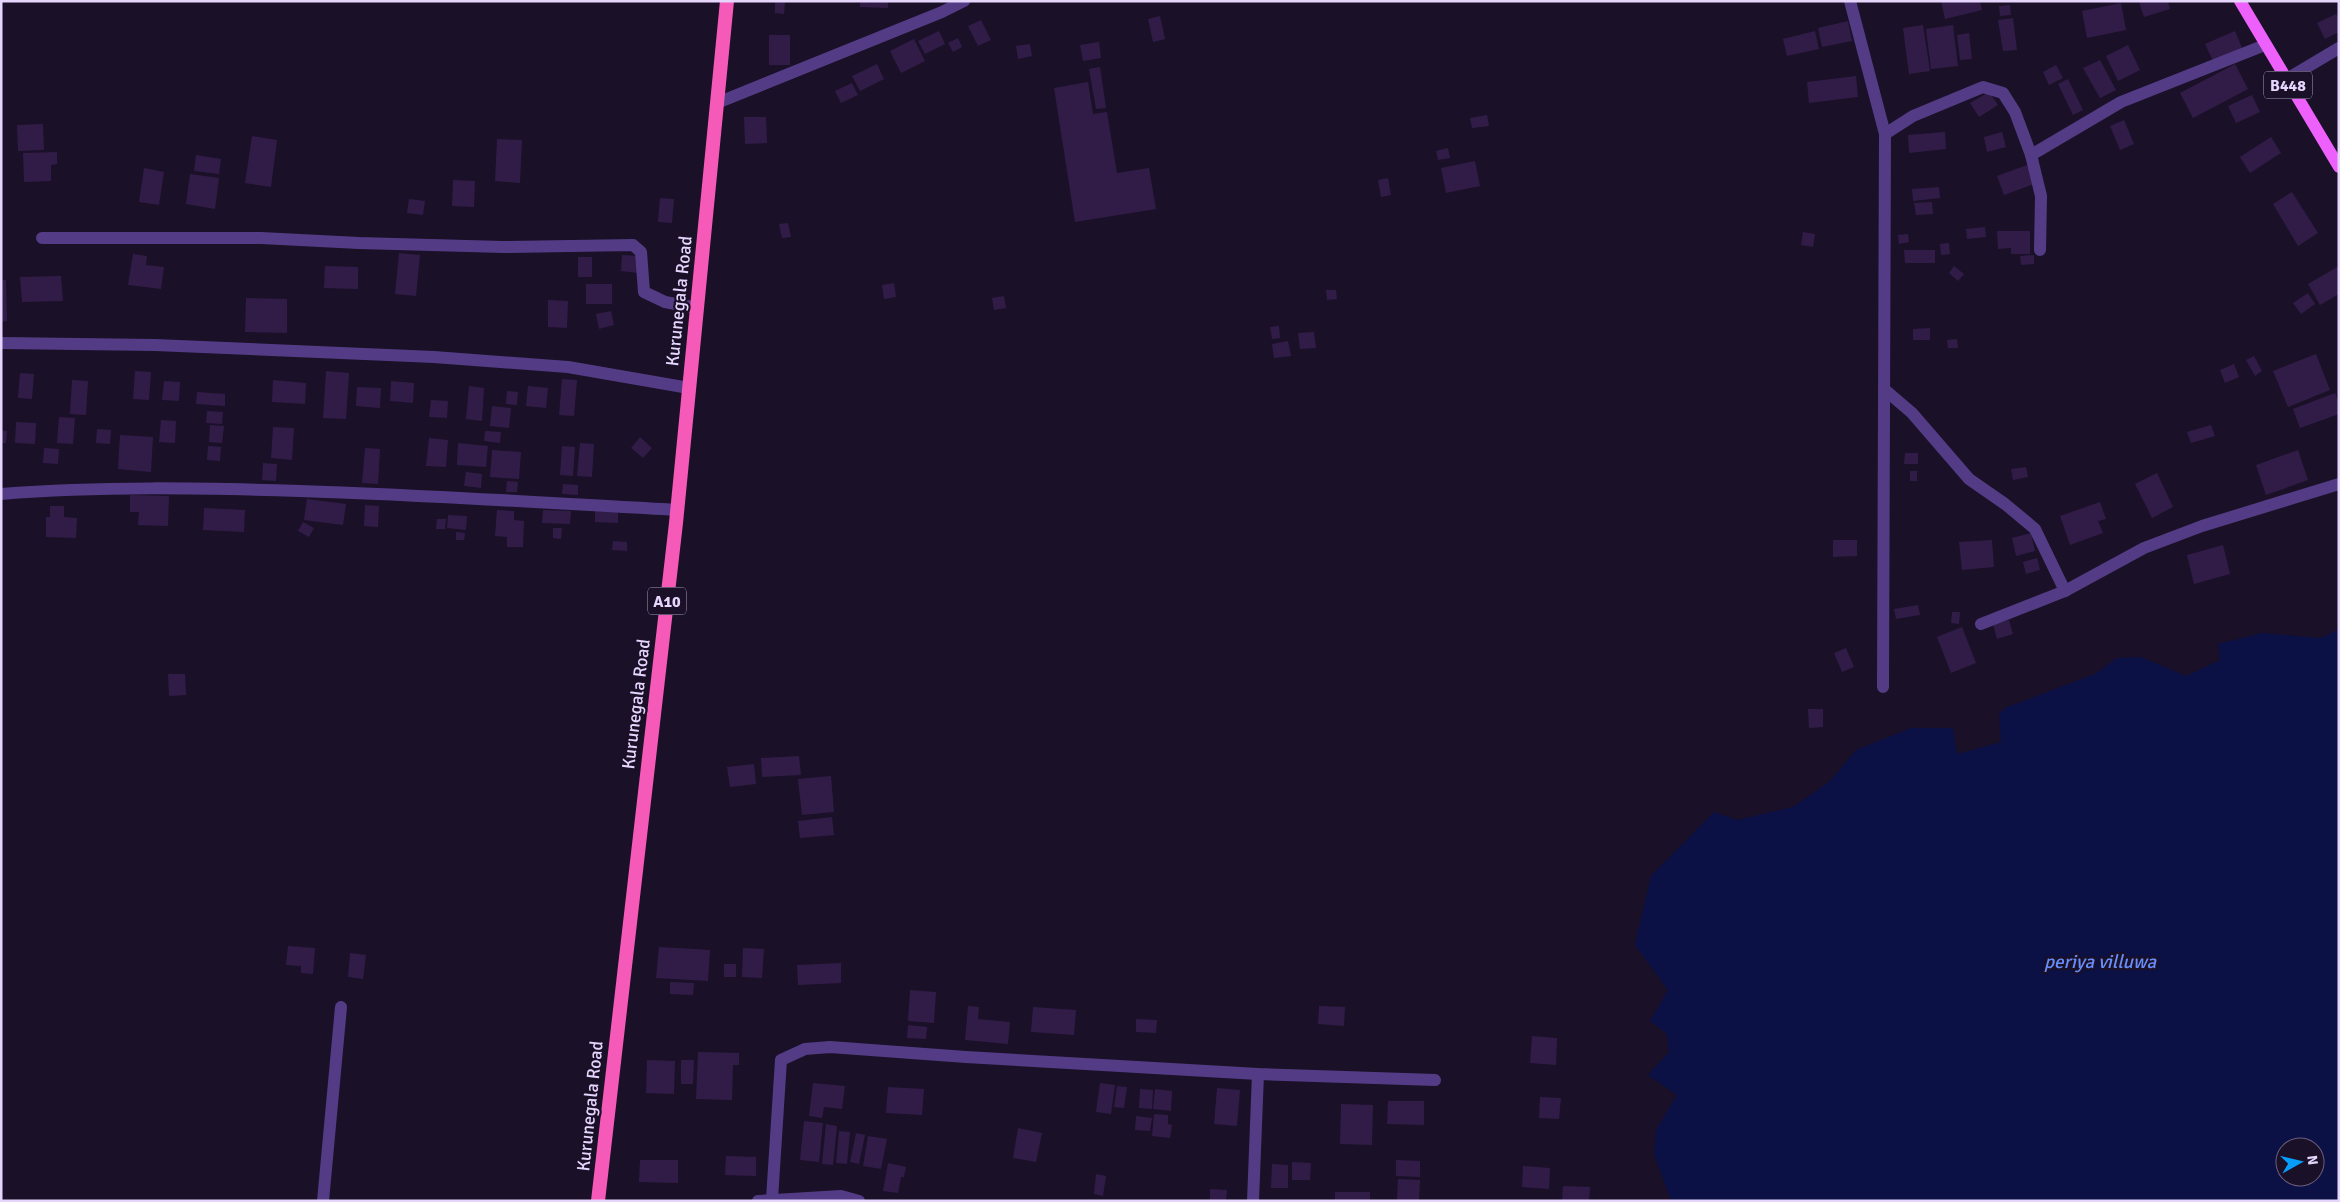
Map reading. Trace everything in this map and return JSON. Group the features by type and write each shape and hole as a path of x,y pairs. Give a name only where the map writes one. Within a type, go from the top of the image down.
{"highway":[{"name":"Kurunegala Road","path":"598,1201 677,510 727,1"}],"main road":[{"name":"B448","path":"2240,1 2285,80 2339,167"}],"street":[{"path":"717,103 942,7 964,1"},
{"path":"1850,1 1885,134 1883,687"},
{"path":"2031,155 2121,102 2265,45"},
{"path":"2285,80 2339,48"},
{"path":"1885,134 1914,116 1983,87 2003,93 2015,112 2031,155 2041,196 2040,250"},
{"path":"42,238 261,238 503,247 633,245 641,252 644,292 665,302 697,308"},
{"path":"1,343 155,345 434,357 568,367 689,388"},
{"path":"1884,389 1912,413 1969,479 2005,504 2034,529 2065,591"},
{"path":"1981,624 2065,591 2152,545 2202,526 2339,484"},
{"path":"1,494 135,487 419,494 677,510"},
{"path":"324,1201 341,1007"},
{"path":"772,1199 781,1060 805,1049 830,1047 966,1058 1258,1074 1435,1080"},
{"path":"1253,1201 1258,1074"},
{"path":"758,1201 841,1196 859,1201"}],"water":[{"name":"periya villuwa","path":"2339,629 2339,1201 1671,1201 1654,1154 1656,1130 1677,1095 1648,1075 1669,1052 1667,1034 1650,1021 1668,990 1635,945 1651,876 1714,812 1737,820 1793,807 1830,781 1856,750 1911,728 1953,728 1957,754 2001,742 1999,714 2005,708 2095,674 2117,658 2141,657 2186,676 2220,660 2218,644 2262,633 2321,638"}],"building":[{"path":"860,1 888,1 888,8 860,7"},
{"path":"1941,1 1980,1 1982,10 1945,19"},
{"path":"2168,1 2170,9 2144,17 2139,2"},
{"path":"775,2 785,2 784,14 775,13"},
{"path":"2121,3 2126,30 2087,38 2082,11"},
{"path":"2010,5 2011,15 2000,16 1999,6"},
{"path":"2336,14 2339,19 2339,32 2325,39 2317,23"},
{"path":"1160,16 1165,39 1153,42 1148,19"},
{"path":"2013,18 2017,50 2003,51 1998,20"},
{"path":"981,20 991,40 978,46 968,26"},
{"path":"1848,21 1852,41 1822,47 1818,28"},
{"path":"1923,25 1930,71 1909,74 1903,28"},
{"path":"1953,25 1958,66 1931,69 1926,29"},
{"path":"939,31 945,44 925,54 918,41"},
{"path":"1815,31 1819,49 1787,56 1783,39"},
{"path":"2235,31 2243,50 2214,63 2205,44"},
{"path":"1969,33 1972,59 1960,60 1957,35"},
{"path":"769,35 790,35 790,65 769,65"},
{"path":"958,38 962,47 953,52 948,43"},
{"path":"914,39 925,61 901,73 890,51"},
{"path":"1099,42 1101,58 1083,61 1080,45"},
{"path":"1030,44 1032,56 1018,59 1016,46"},
{"path":"2128,45 2140,70 2118,81 2106,56"},
{"path":"2100,60 2116,90 2100,98 2083,68"},
{"path":"877,64 884,79 860,91 852,76"},
{"path":"2235,64 2248,89 2193,118 2180,93"},
{"path":"2056,65 2063,78 2049,85 2043,72"},
{"path":"1100,67 1106,108 1096,109 1089,69"},
{"path":"1856,76 1858,97 1809,103 1807,82"},
{"path":"2068,79 2083,110 2073,115 2058,84"},
{"path":"1088,82 1093,114 1107,112 1117,173 1149,168 1156,209 1075,222 1054,88"},
{"path":"852,83 858,95 841,103 835,91"},
{"path":"1989,92 1998,105 1979,117 1970,103"},
{"path":"2252,95 2260,112 2236,123 2228,106"},
{"path":"1487,115 1489,126 1472,128 1470,118"},
{"path":"744,117 766,117 767,143 745,144"},
{"path":"2124,120 2134,144 2120,150 2110,126"},
{"path":"43,124 44,150 18,151 17,125"},
{"path":"1945,132 1946,149 1909,153 1908,135"},
{"path":"2002,132 2006,147 1987,152 1984,137"},
{"path":"252,136 277,140 271,187 245,183"},
{"path":"2271,137 2281,153 2250,173 2240,157"},
{"path":"497,139 522,140 520,183 495,181"},
{"path":"1448,148 1450,158 1438,160 1436,151"},
{"path":"57,152 57,164 51,165 51,181 24,182 23,153"},
{"path":"196,155 221,159 219,174 194,171"},
{"path":"1475,161 1480,186 1446,193 1441,168"},
{"path":"2027,165 2034,184 2004,195 1997,176"},
{"path":"144,168 164,172 159,205 139,202"},
{"path":"190,174 219,178 215,209 186,204"},
{"path":"1388,178 1391,195 1381,197 1378,180"},
{"path":"453,180 475,181 474,207 452,206"},
{"path":"1939,187 1940,198 1913,201 1912,189"},
{"path":"2292,192 2318,233 2298,246 2273,204"},
{"path":"660,198 674,199 672,223 658,222"},
{"path":"409,199 425,201 423,215 407,213"},
{"path":"1932,202 1933,214 1916,215 1914,203"},
{"path":"788,223 791,237 782,238 779,224"},
{"path":"1985,227 1986,237 1967,239 1966,229"},
{"path":"1997,231 2030,231 2030,254 2011,254 2011,248 1998,249"},
{"path":"1803,232 1815,234 1813,247 1801,245"},
{"path":"1908,234 1909,242 1899,244 1898,235"},
{"path":"1949,243 1950,254 1941,255 1940,244"},
{"path":"1904,250 1935,250 1935,263 1905,263"},
{"path":"399,253 420,255 416,296 395,294"},
{"path":"133,254 147,256 146,265 164,267 161,289 128,285"},
{"path":"622,255 639,256 638,273 621,271"},
{"path":"2034,255 2034,264 2021,265 2020,256"},
{"path":"578,257 592,257 592,277 578,277"},
{"path":"325,266 358,267 358,289 324,288"},
{"path":"1954,266 1964,274 1958,281 1949,273"},
{"path":"2339,266 2339,294 2320,305 2308,284"},
{"path":"61,276 63,301 22,302 20,277"},
{"path":"1,280 6,280 7,321 1,322"},
{"path":"894,283 896,297 884,299 882,285"},
{"path":"586,284 612,284 612,304 586,304"},
{"path":"1326,290 1336,290 1337,299 1327,300"},
{"path":"2308,293 2315,304 2301,314 2293,303"},
{"path":"1004,296 1006,308 994,310 992,298"},
{"path":"246,298 287,299 287,333 245,332"},
{"path":"548,300 568,301 567,328 548,327"},
{"path":"611,311 614,325 599,329 596,314"},
{"path":"1279,326 1280,338 1272,339 1270,327"},
{"path":"1930,328 1930,340 1913,340 1913,329"},
{"path":"1314,332 1316,348 1300,349 1298,333"},
{"path":"1957,339 1958,348 1948,348 1947,340"},
{"path":"1288,341 1291,356 1274,358 1272,344"},
{"path":"2316,354 2330,390 2288,407 2273,371"},
{"path":"2254,356 2262,371 2255,376 2246,360"},
{"path":"2234,364 2239,377 2225,383 2220,370"},
{"path":"135,371 151,372 149,400 133,399"},
{"path":"326,371 349,373 346,419 323,418"},
{"path":"20,373 34,374 32,399 18,398"},
{"path":"562,379 577,380 574,416 559,415"},
{"path":"72,380 88,381 86,415 70,414"},
{"path":"273,380 306,383 305,404 272,402"},
{"path":"164,381 180,382 179,401 162,400"},
{"path":"391,381 414,383 413,403 390,401"},
{"path":"469,386 484,388 482,421 466,419"},
{"path":"528,386 548,388 546,408 526,406"},
{"path":"357,387 381,388 380,408 356,406"},
{"path":"507,391 518,392 517,405 506,404"},
{"path":"197,392 225,394 225,406 196,404"},
{"path":"2335,393 2339,404 2339,414 2300,428 2293,409"},
{"path":"431,400 448,401 447,418 429,417"},
{"path":"492,406 511,408 509,428 490,426"},
{"path":"207,411 223,412 222,424 206,423"},
{"path":"59,417 75,418 73,444 57,443"},
{"path":"161,420 176,421 175,443 159,442"},
{"path":"16,422 36,423 35,444 15,443"},
{"path":"210,425 224,426 222,443 209,442"},
{"path":"2211,425 2215,436 2191,443 2187,432"},
{"path":"273,427 294,428 292,460 271,458"},
{"path":"97,429 111,430 110,444 96,443"},
{"path":"1,430 7,431 6,443 1,443"},
{"path":"485,431 501,432 500,443 484,441"},
{"path":"120,435 153,437 151,472 118,469"},
{"path":"640,437 652,448 643,458 631,448"},
{"path":"429,438 448,440 446,467 426,466"},
{"path":"458,443 488,446 486,467 457,465"},
{"path":"580,443 594,444 592,477 577,476"},
{"path":"208,446 221,447 220,461 207,460"},
{"path":"562,446 575,447 573,476 560,475"},
{"path":"44,448 59,449 58,464 43,463"},
{"path":"365,448 380,449 378,484 362,483"},
{"path":"492,450 521,452 519,479 490,477"},
{"path":"2298,450 2308,480 2266,495 2256,465"},
{"path":"1905,453 1918,453 1918,464 1904,464"},
{"path":"263,463 277,464 276,481 262,480"},
{"path":"2026,467 2028,477 2013,480 2011,469"},
{"path":"1910,471 1917,471 1917,481 1910,481"},
{"path":"466,472 482,474 481,488 464,486"},
{"path":"2157,473 2173,507 2152,518 2135,484"},
{"path":"507,481 518,482 517,492 506,492"},
{"path":"563,484 578,485 578,495 562,494"},
{"path":"130,495 169,496 168,526 138,525 139,512 130,512"},
{"path":"307,499 346,504 343,525 304,520"},
{"path":"2100,502 2106,519 2098,521 2103,533 2070,545 2060,516"},
{"path":"365,505 379,506 378,527 364,526"},
{"path":"50,506 64,506 64,517 77,518 76,538 46,537 46,517 50,517"},
{"path":"204,508 245,510 244,532 203,530"},
{"path":"497,510 514,511 514,520 524,521 523,547 507,547 507,537 495,536"},
{"path":"543,510 571,511 570,524 542,523"},
{"path":"595,511 618,511 618,523 595,522"},
{"path":"448,515 467,516 466,530 447,528"},
{"path":"437,519 446,519 445,529 436,529"},
{"path":"303,522 314,528 309,537 298,531"},
{"path":"553,528 562,528 561,539 553,538"},
{"path":"456,532 465,533 464,540 456,540"},
{"path":"2031,533 2035,551 2016,556 2012,538"},
{"path":"1833,540 1857,540 1857,556 1833,557"},
{"path":"1992,540 1994,567 1962,570 1959,542"},
{"path":"613,541 627,542 627,551 612,550"},
{"path":"2223,545 2230,574 2194,584 2187,555"},
{"path":"2037,558 2040,570 2026,574 2023,562"},
{"path":"1918,605 1920,615 1896,619 1894,609"},
{"path":"1952,612 1960,612 1959,624 1951,623"},
{"path":"2009,620 2013,634 1997,639 1993,624"},
{"path":"1962,627 1976,663 1951,673 1937,637"},
{"path":"1846,648 1854,667 1842,672 1834,653"},
{"path":"168,674 185,674 186,695 169,696"},
{"path":"1808,709 1823,709 1823,727 1809,728"},
{"path":"799,756 801,775 762,777 761,758"},
{"path":"754,764 756,784 730,787 727,767"},
{"path":"831,776 834,812 802,815 798,779"},
{"path":"832,817 834,835 800,838 798,821"},
{"path":"288,946 315,948 313,974 301,973 301,966 286,965"},
{"path":"659,947 710,950 708,981 656,978"},
{"path":"743,948 764,949 762,978 742,977"},
{"path":"350,953 366,955 363,979 348,977"},
{"path":"841,963 841,983 798,985 797,965"},
{"path":"724,964 736,964 736,977 724,977"},
{"path":"670,982 694,983 693,995 670,994"},
{"path":"910,990 936,992 934,1023 908,1021"},
{"path":"968,1006 979,1007 978,1019 1010,1022 1008,1044 965,1040"},
{"path":"1319,1006 1345,1007 1344,1026 1318,1024"},
{"path":"1033,1007 1076,1010 1074,1035 1031,1032"},
{"path":"1136,1019 1157,1020 1156,1033 1136,1032"},
{"path":"908,1025 927,1027 926,1039 907,1038"},
{"path":"1532,1036 1557,1038 1556,1065 1530,1063"},
{"path":"698,1052 739,1053 739,1065 733,1065 732,1100 696,1099"},
{"path":"647,1060 675,1061 674,1094 646,1093"},
{"path":"681,1060 694,1060 693,1084 681,1084"},
{"path":"813,1083 845,1086 842,1109 824,1107 822,1118 809,1116"},
{"path":"1100,1083 1115,1085 1111,1114 1096,1112"},
{"path":"1117,1086 1127,1087 1124,1108 1114,1107"},
{"path":"888,1087 924,1089 922,1115 886,1113"},
{"path":"1217,1088 1240,1090 1237,1126 1214,1124"},
{"path":"1140,1089 1153,1090 1152,1109 1139,1108"},
{"path":"1155,1089 1172,1091 1171,1111 1153,1109"},
{"path":"1540,1097 1561,1098 1559,1119 1539,1118"},
{"path":"1388,1101 1424,1101 1424,1125 1387,1124"},
{"path":"1341,1104 1373,1105 1372,1145 1340,1144"},
{"path":"1154,1114 1168,1115 1168,1124 1172,1125 1170,1138 1152,1136"},
{"path":"1136,1116 1152,1118 1150,1131 1135,1130"},
{"path":"804,1121 823,1123 819,1162 800,1160"},
{"path":"826,1124 837,1126 833,1165 822,1164"},
{"path":"1018,1128 1042,1133 1036,1162 1013,1158"},
{"path":"839,1131 850,1132 847,1164 836,1163"},
{"path":"856,1133 865,1135 859,1164 850,1162"},
{"path":"868,1136 887,1139 881,1169 863,1166"},
{"path":"726,1156 756,1157 756,1176 725,1175"},
{"path":"640,1160 678,1160 678,1183 639,1182"},
{"path":"1396,1160 1420,1161 1420,1177 1396,1176"},
{"path":"1292,1162 1311,1163 1310,1180 1292,1180"},
{"path":"888,1163 906,1167 904,1177 901,1177 898,1193 883,1191"},
{"path":"1272,1164 1288,1165 1288,1188 1271,1188"},
{"path":"1523,1166 1550,1168 1549,1189 1522,1187"},
{"path":"1096,1174 1106,1176 1103,1196 1094,1194"},
{"path":"1398,1179 1420,1180 1419,1201 1397,1200"},
{"path":"1563,1186 1590,1187 1589,1201 1562,1201"},
{"path":"1210,1189 1227,1190 1226,1201 1210,1201"},
{"path":"1335,1192 1370,1192 1370,1201 1335,1201"}]}
